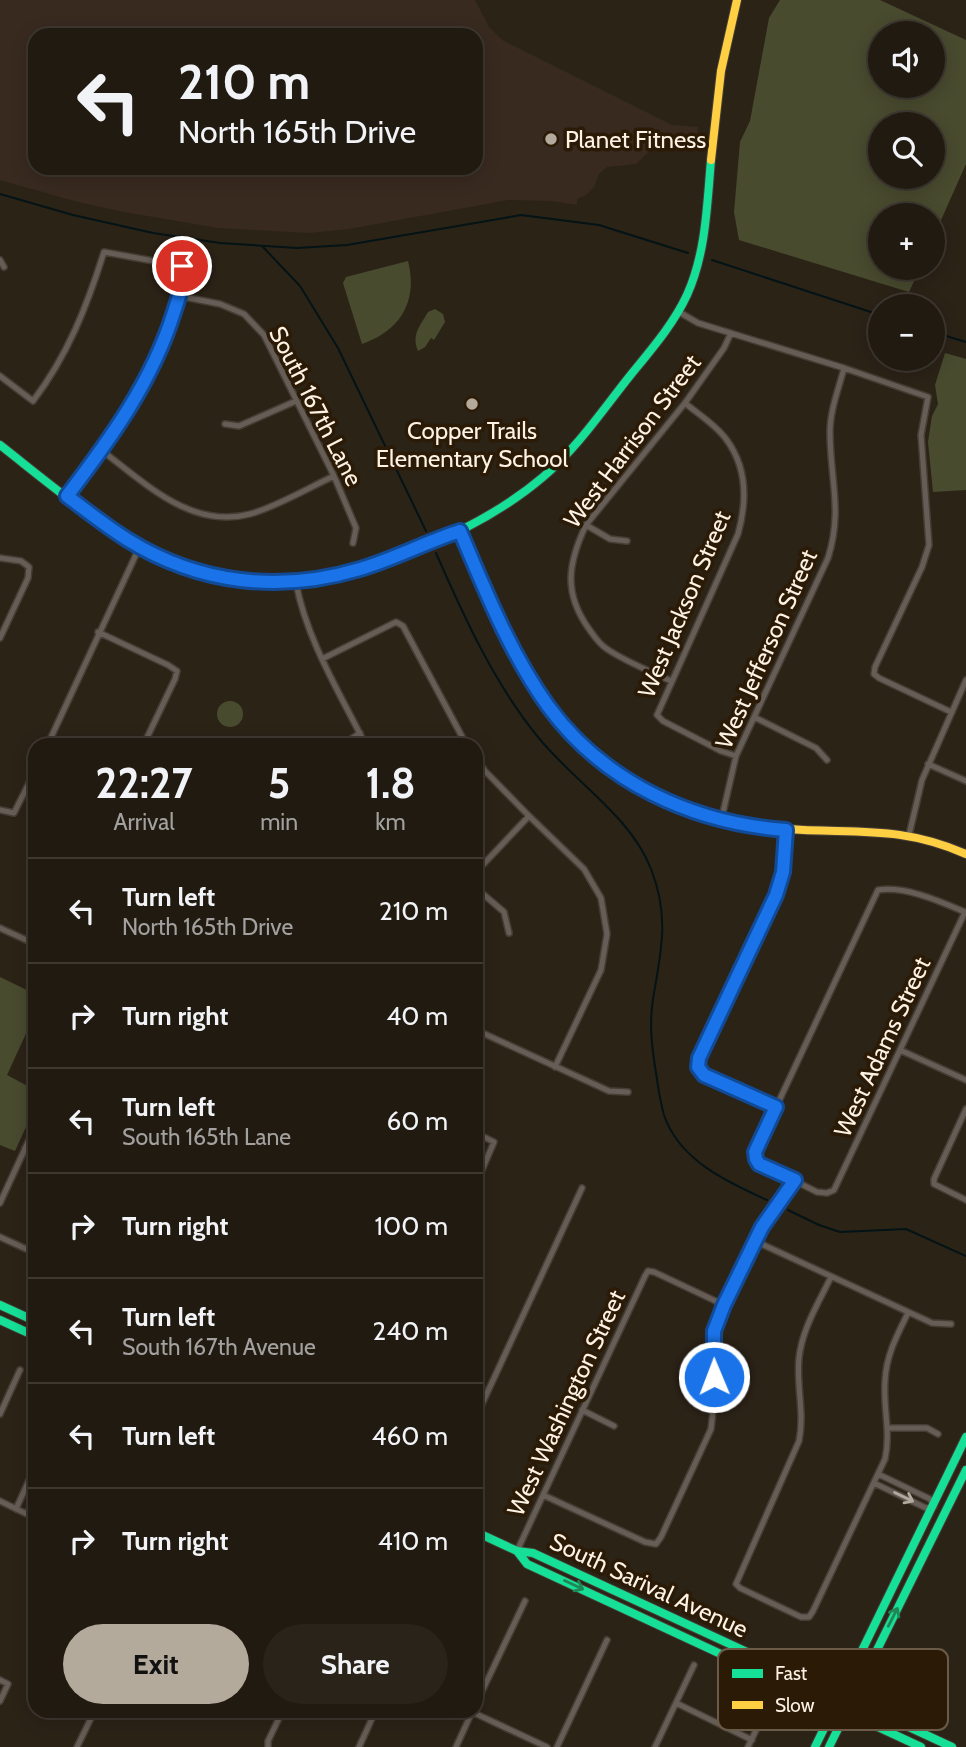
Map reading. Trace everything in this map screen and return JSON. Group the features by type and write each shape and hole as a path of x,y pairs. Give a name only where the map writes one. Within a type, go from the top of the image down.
{"street":[{"path":"0,445 139,547 181,566 221,577 296,583 362,569 460,531 506,505 552,468 587,429 678,312 692,283 699,256 724,47 737,0"},
{"path":"0,376 33,401 71,343 90,297 104,252 182,266 184,278 179,296 146,383 122,422 67,496"},
{"path":"0,260 4,267"},
{"name":"South 167th Lane","path":"179,296 220,304 244,314 264,335 334,476 356,528 352,543"},
{"path":"678,312 698,323 928,397 921,435 929,545 922,567 874,674 951,712"},
{"name":"West Harrison Street","path":"671,681 601,644 576,608 570,574 575,547 586,526 685,403 724,348 731,333"},
{"name":"West Jefferson Street","path":"721,821 736,756 828,558 833,541 837,514 831,418 844,368"},
{"path":"225,424 239,426 296,401"},
{"name":"West Jackson Street","path":"685,403 725,438 734,453 744,480 744,513 738,534 657,715 663,721 720,751 736,756"},
{"path":"101,450 170,501 191,511 220,517 252,514 334,476"},
{"path":"586,526 610,539 627,541"},
{"path":"460,531 508,637 550,709 588,749 627,779 669,803 721,821 786,830 887,832 909,835 966,854"},
{"path":"51,738 139,547"},
{"path":"0,558 21,561 29,567 28,578 0,638"},
{"path":"296,583 303,614 322,659 362,738"},
{"path":"322,659 396,622 403,625 463,738"},
{"path":"99,632 177,671 148,738"},
{"path":"909,835 928,764 966,680"},
{"path":"754,717 816,748 827,760"},
{"path":"352,738 360,733"},
{"path":"928,764 966,781"},
{"path":"483,766 529,816 584,869 601,898 607,934 601,970 555,1067"},
{"path":"0,810 14,813 28,785"},
{"path":"483,865 529,816"},
{"path":"776,1107 704,1075 698,1067 699,1058 776,895 783,872 786,830"},
{"path":"543,1495 645,1542 656,1544 662,1537 711,1429 714,1416 714,1331 755,1241 795,1180 759,1164 755,1152 878,890 889,889 938,901 965,912"},
{"path":"483,894 504,912 509,933"},
{"name":"West Adams Street","path":"795,1180 817,1192 827,1193 834,1190 965,912"},
{"path":"0,928 28,941"},
{"path":"483,1033 609,1091 628,1092"},
{"path":"900,1050 966,1080"},
{"path":"966,1109 933,1179 934,1184 966,1200"},
{"path":"483,1136 494,1142 483,1168"},
{"path":"0,1203 28,1141"},
{"path":"483,1402 582,1188"},
{"path":"0,1237 28,1249"},
{"path":"755,1241 932,1323 951,1324"},
{"name":"West Washington Street","path":"517,1551 648,1271 724,1305"},
{"path":"831,1277 802,1344 799,1369 802,1429 799,1441 736,1584 801,1617 809,1617 878,1474 888,1444 885,1388 887,1363 908,1312"},
{"path":"0,1305 28,1318"},
{"path":"0,1320 28,1333"},
{"path":"0,1413 20,1370"},
{"path":"702,1377 714,1377"},
{"path":"582,1410 614,1426"},
{"path":"888,1428 927,1429 938,1434"},
{"path":"862,1649 966,1437"},
{"path":"877,1649 966,1469"},
{"path":"878,1474 930,1499 934,1506 946,1512"},
{"path":"16,1509 28,1482"},
{"path":"874,1483 926,1508 934,1506"},
{"path":"0,1502 27,1514"},
{"name":"South Sarival Avenue","path":"483,1535 517,1551 533,1553 741,1649"},
{"name":"South Sarival Avenue","path":"517,1551 527,1563 718,1652"},
{"path":"483,1689 525,1601"},
{"path":"557,1747 607,1640"},
{"path":"655,1747 694,1665"},
{"path":"0,1680 8,1684 0,1701"},
{"path":"676,1703 718,1723"},
{"path":"483,1717 547,1747"},
{"path":"77,1747 90,1718"},
{"path":"268,1747 268,1741 279,1718"},
{"path":"359,1747 372,1718"},
{"path":"456,1747 469,1718"},
{"path":"731,1730 752,1740"},
{"path":"748,1747 757,1730"},
{"path":"815,1747 823,1730"},
{"path":"828,1747 836,1730"},
{"name":"South Sarival Avenue","path":"886,1730 921,1747"},
{"name":"South Sarival Avenue","path":"915,1730 952,1747"}],"shaded area":[{"path":"0,0 475,0 489,27 502,40 672,125 698,127 696,141 662,139 636,164 607,167 599,174 594,187 577,199 577,205 552,201 508,200 349,229 309,233 218,228 78,202 0,180"}],"green space":[{"path":"780,0 880,0 925,21 868,21 868,98 945,98 945,30 966,40 966,164 945,211 945,203 868,203 868,279 739,240 734,212 740,142 750,121 769,18"},
{"path":"408,261 411,289 403,312 387,331 362,344 343,283 346,277"},
{"path":"870,280 914,280 909,292"},
{"path":"435,309 443,314 445,322 434,340 431,338 425,347 418,351 415,340 417,331 428,312"},
{"path":"945,353 966,359 966,490 933,492 928,442 932,416 938,404 935,385 939,371 945,371"},
{"path":"230,701 239,705 243,714 239,723 230,727 221,723 217,714 221,705"},
{"path":"0,977 28,991 28,1029 7,1075 28,1086 28,1122 15,1151 0,1145"}],"waterway":[{"path":"0,194 73,215 153,233 220,243 297,248 347,245 521,215 599,225 688,253"},
{"path":"262,246 300,286 338,348 426,531"},
{"path":"712,260 868,311"},
{"path":"945,336 966,342"},
{"path":"436,553 481,649 507,694 552,753 630,832 651,869 657,886 662,919 661,950 652,1009 653,1055 660,1099 671,1131 681,1145 706,1168 767,1200"},
{"path":"788,1210 840,1232 906,1229 966,1256"}],"traffic: fast":[{"path":"0,445 78,506 133,542 193,569 225,577 272,583 320,579 353,572 423,548 489,515 543,477 578,442 661,338 687,295 698,263 705,229 711,160"},
{"path":"459,531 495,614 527,674 562,722 587,748 616,771 647,790 680,805 714,817 786,829"},
{"path":"0,1305 28,1318"},
{"path":"0,1320 28,1333"},
{"path":"863,1649 966,1437"},
{"path":"877,1649 966,1470"},
{"path":"483,1535 517,1551 533,1553 740,1649"},
{"path":"517,1551 527,1564 718,1653"},
{"path":"815,1747 823,1730"},
{"path":"829,1747 837,1730"},
{"path":"884,1730 921,1747"},
{"path":"915,1730 952,1747"}],"traffic: slow":[{"path":"711,160 721,71 737,0"},
{"path":"786,829 877,832 920,839 966,854"}],"place":[{"name":"Planet Fitness","path":"551,139"},
{"name":"Copper Trails Elementary School","path":"472,404"}],"route":[{"path":"182,266 184,278 172,320 146,383 122,422 67,496 128,540 171,562 221,577 261,582 296,583 340,575 460,531 508,637 536,687 550,709 588,749 640,788 693,813 739,825 786,830 783,872 776,895 699,1058 698,1067 704,1075 776,1107 755,1152 756,1159 759,1164 795,1180 762,1227 724,1305 714,1331 714,1377"}]}
